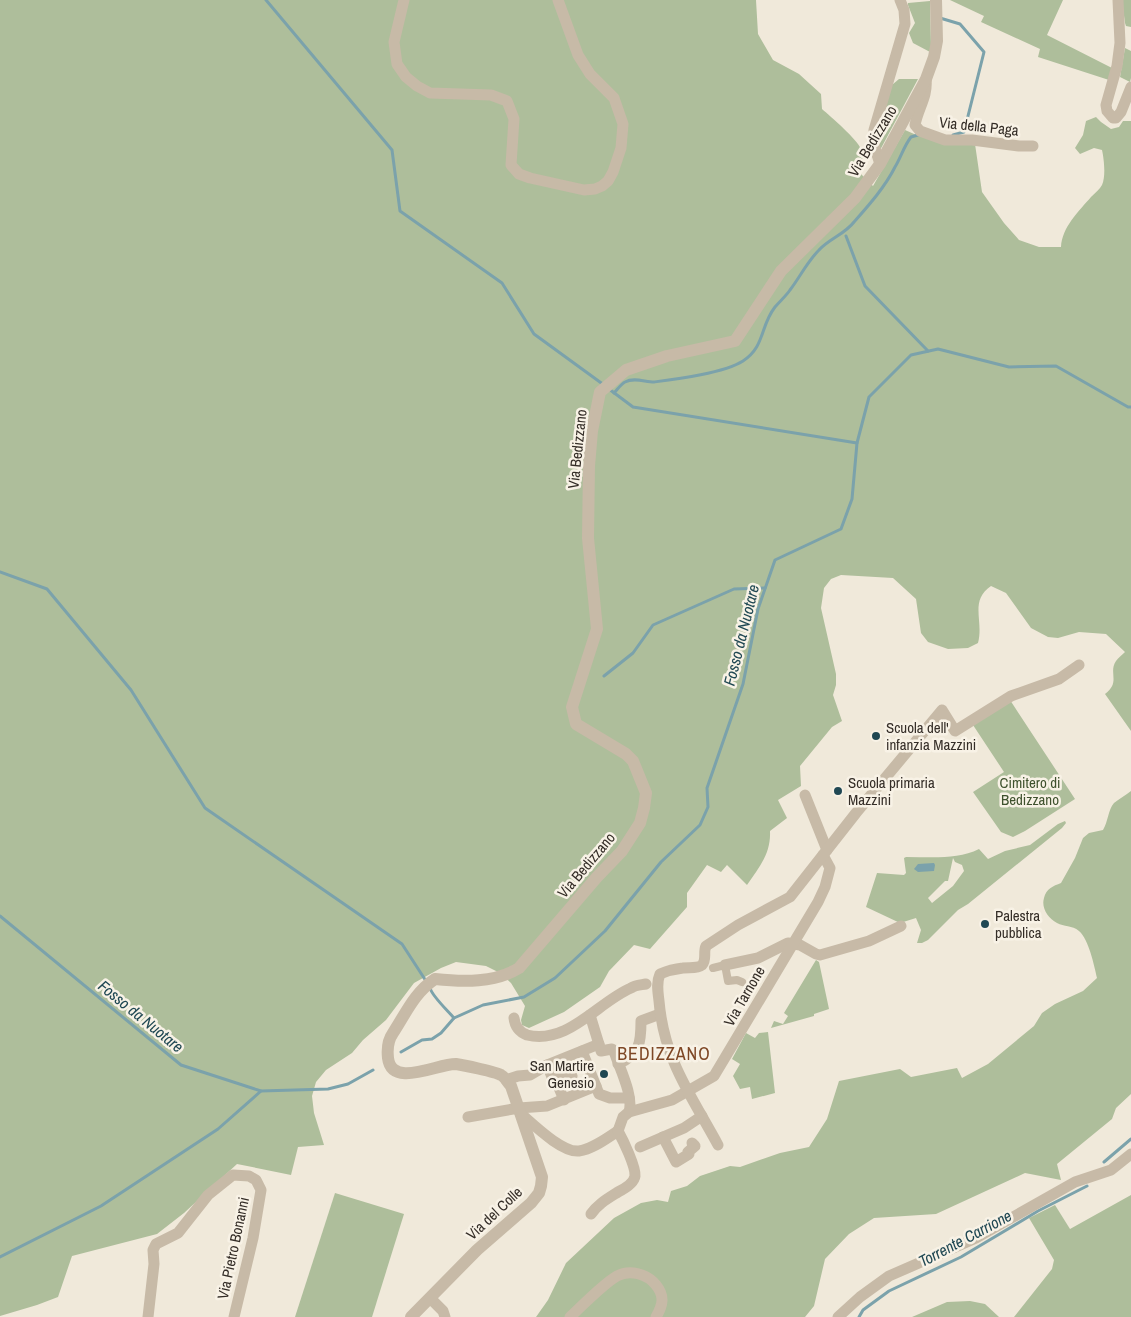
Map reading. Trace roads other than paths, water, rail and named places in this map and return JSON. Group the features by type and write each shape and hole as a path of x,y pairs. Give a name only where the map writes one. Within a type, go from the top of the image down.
{"street":[{"path":"404,0 394,42 397,64 406,77 430,93 490,95 507,101 513,112 514,119 510,165 519,174 584,190 595,189 602,186 613,172 621,148 623,124 614,98 590,74 578,55 558,0"},
{"path":"880,164 874,146 874,130 905,24 904,10 900,0"},
{"name":"Via Bedizzano","path":"506,1080 501,1075 456,1064 419,1073 405,1074 391,1067 388,1061 389,1039 419,991 435,979 474,980 491,978 510,974 519,968 622,851 640,823 646,793 633,761 626,754 576,724 572,707 597,629 588,538 589,466 592,431 600,392 626,370 667,356 735,340 781,271 855,198 880,164 926,79 934,57 937,41 936,0"},
{"path":"1118,0 1120,43 1118,66 1106,105 1107,111 1113,118 1116,118 1121,112 1131,87"},
{"name":"Via della Paga","path":"926,79 928,88 916,117 915,125 920,131 945,140 972,140 1033,146"},
{"path":"703,967 706,946 738,925 790,898 942,710 955,731 1011,696 1058,679 1079,665"},
{"name":"Via Tarnone","path":"633,1111 672,1100 714,1076 818,902 825,887 830,868 805,795"},
{"path":"718,1145 686,1092 667,1046 660,1014 657,982 660,974 674,970 725,965 758,958 785,943 800,945 820,955 869,941 900,926"},
{"path":"725,965 728,981 737,980 742,982"},
{"path":"514,1018 516,1028 520,1032 545,1036 565,1030 630,988 646,984"},
{"path":"618,1064 632,1058 638,1048 641,1037 641,1021 660,1014"},
{"path":"519,1110 551,1139 572,1150 579,1151 618,1131 623,1117 633,1111 618,1064 606,1049 590,1015"},
{"path":"506,1080 530,1075 547,1065 582,1051 606,1049"},
{"path":"582,1051 598,1090 610,1098 629,1098"},
{"path":"547,1065 553,1079 555,1078 564,1100"},
{"path":"555,1078 570,1072 572,1076"},
{"name":"Via del Colle","path":"411,1317 477,1250 531,1204 539,1193 542,1177 512,1086 506,1080"},
{"path":"468,1117 547,1106 598,1090"},
{"path":"640,1147 684,1128 702,1116"},
{"path":"590,1214 596,1206 622,1191 634,1178 635,1175 629,1154 618,1131"},
{"path":"663,1137 676,1162 689,1154 688,1152 695,1146 692,1143"},
{"path":"838,1317 860,1297 889,1276 976,1238 1075,1182 1111,1170 1131,1154"},
{"name":"Via Pietro Bonanni","path":"148,1317 154,1264 152,1250 156,1244 178,1233 208,1194 233,1176 249,1176 256,1180 261,1190 253,1238 234,1317"},
{"path":"570,1317 618,1276 628,1273 644,1275 660,1291 662,1306 656,1317"},
{"path":"430,1298 443,1310 445,1317"}],"water":[{"path":"934,863 934,871 918,872 914,869 918,864"}],"waterway":[{"path":"266,0 392,150 400,211 502,283 534,334 604,385"},
{"path":"940,18 960,24 984,52 964,132 953,135"},
{"path":"614,393 622,384 628,381 654,382 700,375 724,369 743,361 759,343 770,314 811,259 823,246 850,226 865,209 886,182 911,137 918,135"},
{"path":"846,236 865,286 928,351"},
{"name":"Fosso da Nuotare","path":"401,1052 422,1040 432,1039 441,1033 454,1018 483,1005 524,997 555,978 605,931 661,862 700,825 708,807 707,788 743,684 758,609 775,560 841,529 852,499 857,443 869,397 911,355 938,349 1009,367 1056,366 1131,407"},
{"path":"609,389 633,407 857,443"},
{"path":"0,572 47,589 131,690 205,808 402,944 426,981"},
{"path":"604,676 633,653 653,625 734,589 765,588"},
{"name":"Fosso da Nuotare","path":"0,916 181,1065 261,1091 328,1089 348,1084 373,1070"},
{"path":"430,988 454,1018"},
{"path":"0,1257 101,1206 218,1129 261,1091"},
{"name":"Torrente Carrione","path":"1104,1162 1131,1139"},
{"name":"Torrente Carrione","path":"859,1317 863,1310 889,1291 961,1257 1038,1211 1087,1186"}],"place":[{"name":"Scuola dell' infanzia Mazzini","path":"876,736"},
{"name":"Scuola primaria Mazzini","path":"838,791"},
{"name":"Palestra pubblica","path":"985,924"},
{"name":"San Martire Genesio","path":"604,1074"}],"district":[{"name":"BEDIZZANO","path":"664,1053"}],"park label":[{"name":"Cimitero di Bedizzano","path":"1030,790"}]}
